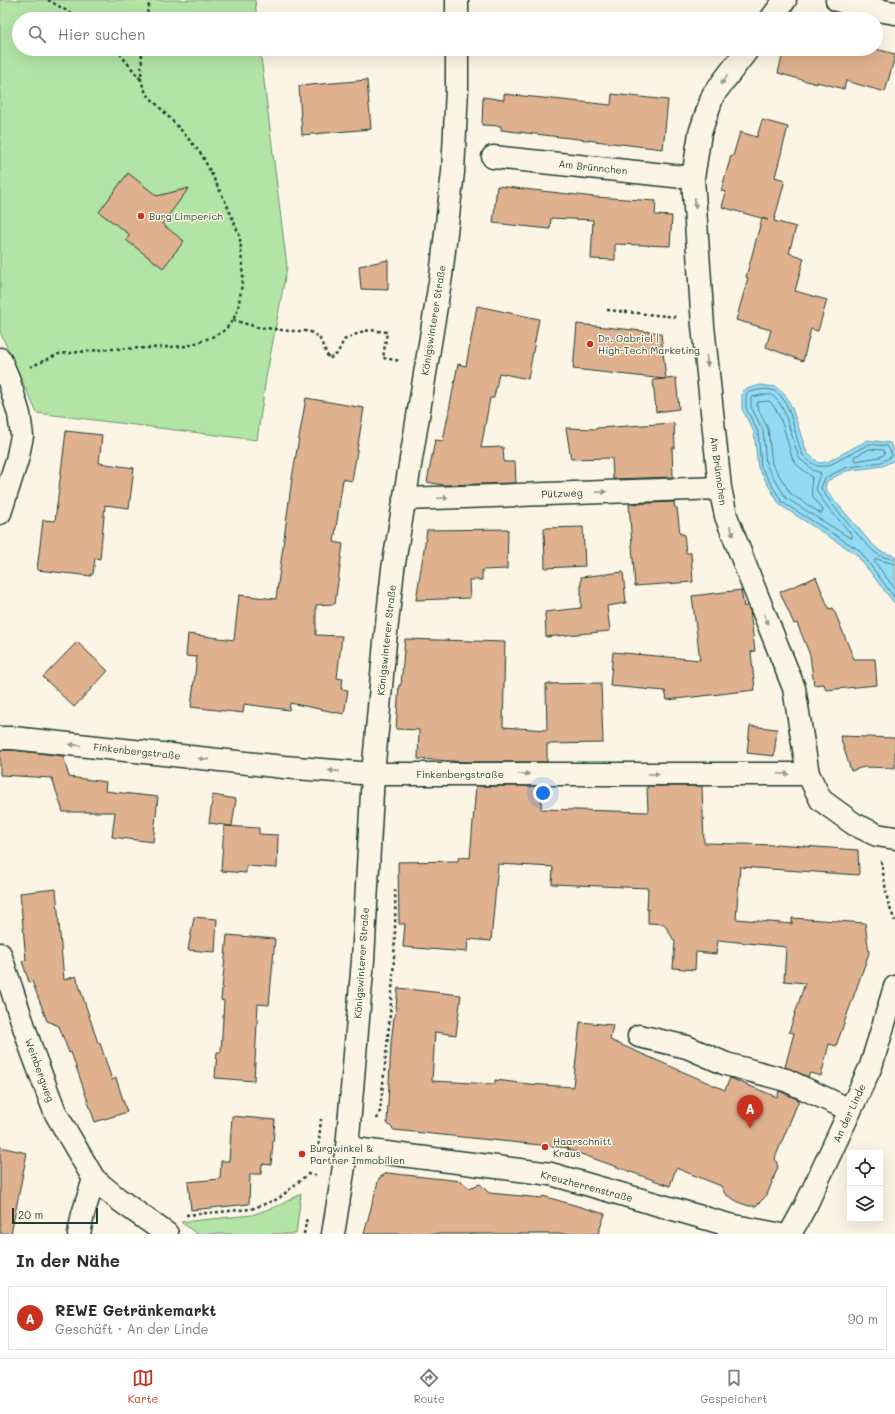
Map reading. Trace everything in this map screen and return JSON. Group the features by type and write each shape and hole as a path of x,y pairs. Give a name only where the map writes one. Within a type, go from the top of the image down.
{"street":[{"path":"457,0 457,12"},
{"path":"776,12 785,0"},
{"path":"837,0 860,7 895,13"},
{"name":"Königswinterer Straße","path":"333,1234 341,1178 357,1149 363,960 373,774 385,642 393,569 438,291 453,172 457,56"},
{"name":"Am Brünnchen","path":"743,56 713,95 700,133 693,178 703,320 720,488 726,516 794,688 808,774"},
{"name":"Am Brünnchen","path":"493,157 693,178"},
{"path":"0,513 17,460 22,436 19,414 4,369"},
{"name":"Pützweg","path":"404,499 720,488"},
{"name":"Finkenbergstraße","path":"0,738 284,767 373,774 808,774"},
{"path":"808,774 822,800 854,824 886,837"},
{"name":"Weinbergweg","path":"0,955 32,1051 55,1112 94,1179 118,1199 167,1234"},
{"name":"An der Linde","path":"790,1234 806,1205 871,1066 895,987"},
{"path":"639,1036 687,1048 726,1064 786,1080 850,1110"},
{"name":"Kreuzherrenstraße","path":"357,1149 551,1174 729,1225 777,1234"},
{"path":"79,1234 83,1214 94,1179"}],"path":[{"path":"48,0 68,12"},
{"path":"147,12 150,0"},
{"path":"4,369 59,354 109,349 188,346 212,337 225,330 233,320 238,309 243,277 240,237 228,207 202,155 146,93 141,81 121,56"},
{"path":"141,81 142,56"},
{"path":"607,310 703,320"},
{"path":"233,320 257,326 289,331 309,331 318,337 328,358 338,354 344,340 360,332 370,330 388,332 385,346"},
{"path":"886,837 888,904 895,921"},
{"path":"357,1149 380,1111 391,1010 396,914 395,887 390,882"},
{"path":"179,1216 251,1209 278,1199 308,1174 341,1178"}],"green space":[{"path":"0,0 255,0 256,12 12,12 12,56 261,56 287,267 266,378 257,440 37,413 0,332"},
{"path":"301,1194 296,1234 197,1234 181,1222 252,1215 280,1205"}],"water":[{"path":"761,385 776,387 786,396 792,408 807,453 819,463 827,462 868,440 890,443 895,453 894,460 883,466 846,471 827,481 825,487 870,542 880,551 895,556 895,604 856,554 780,505 758,468 754,432 742,409 743,390"}],"building":[{"path":"883,51 895,54 885,92 846,81 844,89 817,82 817,84 778,73 782,56 883,56"},
{"path":"367,80 371,129 302,135 299,86"},
{"path":"504,94 611,105 612,94 668,100 663,149 501,130 501,126 482,125 483,97 504,100"},
{"path":"762,120 788,127 775,177 785,180 774,221 796,227 789,253 804,258 795,291 827,300 818,331 811,329 803,361 766,347 771,330 736,320 748,278 746,277 762,218 722,207 726,192 721,191 731,156 733,156 740,132 757,137"},
{"path":"128,173 157,196 189,188 162,224 184,241 163,268 126,240 130,235 99,212"},
{"path":"497,186 595,197 656,201 655,215 672,216 670,246 615,244 615,260 591,259 593,220 551,218 550,229 493,223"},
{"path":"388,260 388,290 361,289 359,266"},
{"path":"477,306 539,319 528,379 499,373 494,398 490,398 481,448 503,447 504,462 515,462 516,483 443,485 427,482 435,440 443,441 458,364 466,366"},
{"path":"577,324 661,333 666,379 676,378 679,409 656,412 653,380 665,379 573,369"},
{"path":"306,398 364,408 352,481 343,479 334,542 343,544 335,604 316,605 316,635 342,636 337,678 343,679 341,689 348,690 344,714 290,703 289,710 244,704 243,713 191,707 197,657 186,656 188,634 234,640 239,595 276,599 292,478"},
{"path":"674,423 675,448 672,448 673,477 613,479 612,458 571,459 566,428 597,429"},
{"path":"66,431 102,435 99,463 134,468 129,508 105,505 100,559 95,558 93,574 91,574 91,576 37,570 43,520 55,521"},
{"path":"674,502 675,508 677,508 680,534 684,534 686,553 691,553 693,582 635,586 629,504"},
{"path":"583,527 585,566 545,568 544,528"},
{"path":"508,529 507,569 482,570 482,580 469,580 470,598 416,600 427,530"},
{"path":"623,572 626,603 607,606 610,631 546,637 545,612 581,608 581,577"},
{"path":"816,577 829,609 833,608 854,659 875,659 877,685 826,690 824,684 814,685 810,655 797,623 794,624 780,592"},
{"path":"741,590 744,607 747,605 750,611 755,651 751,652 755,690 667,700 665,691 610,686 613,652 700,660 692,596"},
{"path":"405,639 505,642 503,727 547,730 546,684 601,683 603,743 547,744 547,762 468,762 418,759 419,730 396,729 399,685 401,685"},
{"path":"77,642 108,671 74,707 43,677"},
{"path":"750,726 777,729 774,756 747,753"},
{"path":"840,736 895,738 895,768 864,767 851,771"},
{"path":"0,750 63,756 69,777 106,782 105,791 158,797 153,842 112,837 115,812 63,812 52,778 0,775"},
{"path":"476,786 542,786 541,809 648,812 647,786 702,786 704,843 776,844 858,850 859,875 740,867 736,919 792,924 792,918 865,923 869,953 836,1046 829,1044 821,1076 810,1073 808,1077 785,1067 794,1033 789,1032 805,983 784,981 786,947 718,940 716,954 696,952 695,970 673,968 675,942 664,924 648,923 648,888 552,884 553,867 498,864 491,941 468,939 467,952 403,947 405,924 399,924 398,862 458,861 459,857 470,858"},
{"path":"213,795 236,799 232,826 209,823"},
{"path":"224,826 259,828 259,834 278,835 277,868 246,866 246,873 221,871"},
{"path":"56,889 64,980 76,976 98,1043 100,1043 112,1080 116,1078 127,1112 95,1122 71,1052 69,1053 59,1026 47,1021 32,981 29,982 22,961 26,960 20,893"},
{"path":"194,917 217,919 215,952 188,950"},
{"path":"227,935 275,939 269,1005 258,1004 254,1081 215,1078 217,1052 221,1052 224,1001 221,1000"},
{"path":"398,988 461,995 456,1035 435,1032 432,1081 495,1084 495,1080 573,1087 580,1022 613,1025 610,1040 725,1090 730,1078 777,1097 779,1091 799,1100 775,1158 778,1167 767,1195 756,1206 749,1206 740,1203 725,1194 721,1186 676,1168 670,1186 567,1149 569,1148 394,1130 387,1123 391,1043"},
{"path":"232,1116 275,1120 271,1165 262,1164 261,1174 250,1174 249,1204 191,1210 188,1182 220,1179 221,1161 229,1161"},
{"path":"0,1147 27,1153 11,1234 0,1233"},
{"path":"387,1173 461,1181 469,1188 480,1184 489,1193 542,1198 543,1196 605,1214 598,1234 364,1234 379,1178"}],"place":[{"name":"Burg Limperich","path":"141,216"},
{"name":"Dr. Gabriel | High-Tech Marketing","path":"590,344"},
{"name":"REWE Getränkemarkt","path":"750,1128"},
{"name":"Haarschnitt Kraus","path":"545,1147"},
{"name":"Burgwinkel & Partner Immobilien","path":"302,1154"}]}
